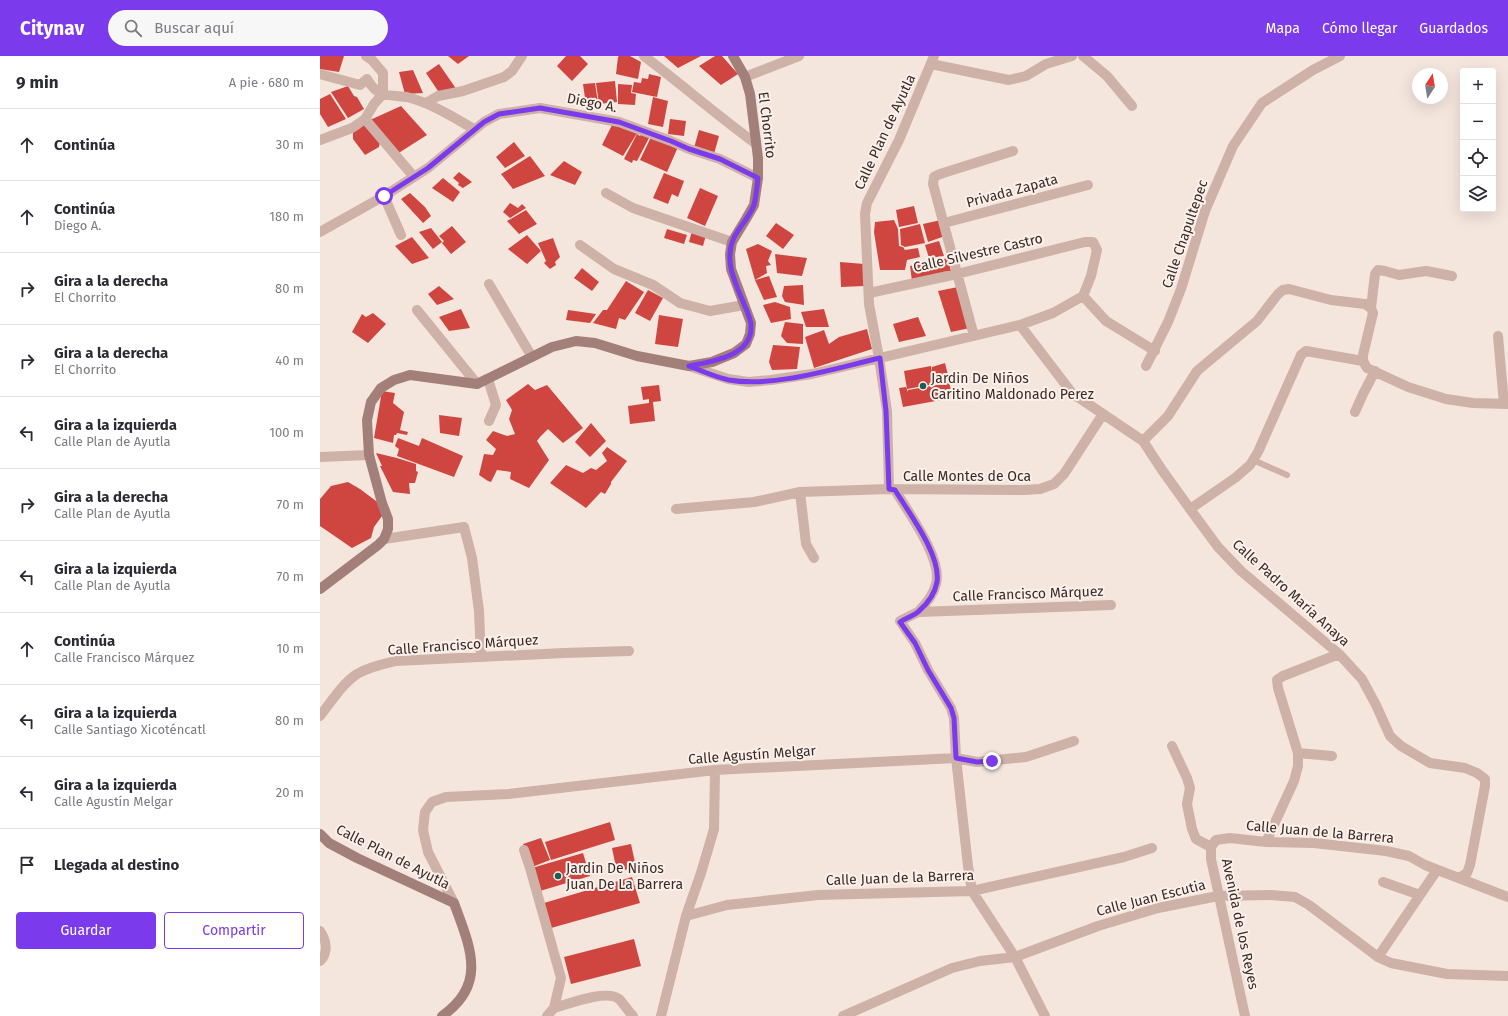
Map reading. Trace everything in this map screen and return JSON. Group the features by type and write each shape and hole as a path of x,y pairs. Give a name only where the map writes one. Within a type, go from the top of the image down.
{"street":[{"path":"320,140 352,128 365,119 374,104 383,94 383,73 372,60 366,56"},
{"path":"426,103 438,96 463,91 504,77 512,71 522,56"},
{"path":"644,56 681,84 718,116 755,143"},
{"name":"El Chorrito","path":"689,366 712,362 734,353 746,344 750,334 751,323 731,269 730,254 732,242 754,205 758,178 758,158 750,94 745,76 733,56"},
{"path":"745,76 799,56"},
{"name":"Calle Plan de Ayutla","path":"918,612 932,596 937,583 936,568 933,555 892,490 880,358 869,304 865,214 867,203 899,140 933,60 1009,80 1026,76 1059,58 1072,56"},
{"path":"1083,56 1107,76 1132,106"},
{"name":"Calle Chapultepec","path":"1146,366 1155,351 1181,289 1205,211 1233,146 1262,103 1313,70 1340,56"},
{"path":"320,74 360,85 367,80 372,88 383,94 407,97 426,103 447,113 474,129"},
{"name":"Diego A.","path":"320,232 384,196 428,168 484,122 499,114 540,108 619,122 689,149 720,159 758,178"},
{"path":"365,119 414,177"},
{"path":"974,336 933,184 934,177 1013,151"},
{"name":"Privada Zapata","path":"944,223 1088,186"},
{"path":"606,193 633,208 732,242"},
{"path":"384,196 401,235"},
{"name":"Calle Silvestre Castro","path":"869,293 957,274 1085,242 1093,242 1097,250 1091,276 1083,296"},
{"path":"580,246 614,269 653,285 680,303 710,311 744,306"},
{"path":"1363,362 1373,313 1371,308 1375,274 1378,270 1399,275 1426,271 1452,276"},
{"path":"489,284 532,357"},
{"path":"1143,441 1168,416 1197,371 1257,321 1278,294 1283,290 1289,289 1331,300 1365,304 1371,308"},
{"path":"320,590 345,572 384,539 388,529 388,519 369,455 366,420 371,402 381,388 394,380 410,375 477,384 552,347 576,341 595,343 637,356 689,366 728,379 749,382 771,380 812,374 1020,325 1053,313 1083,296 1106,321 1155,351"},
{"path":"416,310 477,384"},
{"name":"Calle Padro María Anaya","path":"1020,325 1072,392 1143,441 1162,470 1218,547 1241,571 1338,654 1362,679 1390,736 1401,746 1430,763 1465,768 1477,773 1485,779 1485,786 1470,865 1466,873 1459,878"},
{"path":"1190,509 1235,478 1250,465 1287,389 1301,355 1306,351 1363,362 1367,368 1408,386 1446,400 1506,404 1498,336"},
{"path":"1356,412 1362,394 1375,371"},
{"path":"488,379 496,406 489,421"},
{"name":"Calle Montes de Oca","path":"676,509 754,502 800,492 1040,489 1054,484 1064,474 1103,414"},
{"path":"320,457 369,455"},
{"path":"800,492 806,544 814,558"},
{"path":"384,539 464,527 472,558 479,611 481,657"},
{"name":"Calle Francisco Márquez","path":"956,758 954,718 951,708 928,670 915,643 900,622 918,612 1111,605"},
{"name":"Calle Francisco Márquez","path":"320,716 339,691 357,674 376,666 396,661 564,652 629,651"},
{"path":"1266,842 1294,781 1298,766 1298,753 1280,695 1278,680 1283,676 1338,654"},
{"name":"Calle Agustín Melgar","path":"454,903 428,852 423,830 424,812 432,802 446,797 508,794 715,770 956,758 977,762 1026,757 1074,741"},
{"path":"1172,746 1190,788 1187,804 1192,829 1196,839 1214,843"},
{"path":"1298,753 1332,756"},
{"path":"956,758 972,891 1015,957 1045,1016"},
{"path":"661,1016 686,916 714,829 715,770"},
{"name":"Calle Plan de Ayutla","path":"320,834 329,843 357,858 454,903"},
{"name":"Calle Juan de la Barrera","path":"1214,843 1230,838 1266,842 1314,843 1386,851 1409,856 1437,870 1508,897"},
{"name":"Avenida de los Reyes","path":"1214,843 1211,859 1245,1016"},
{"name":"Calle Juan de la Barrera","path":"686,916 727,905 818,895 972,891 1152,848"},
{"path":"524,850 561,978 554,1008 547,1016"},
{"path":"1378,956 1437,870"},
{"path":"1383,882 1420,895"},
{"name":"Calle Juan Escutia","path":"843,1016 952,968 980,960 1015,957 1098,926 1158,908 1218,896 1271,895 1295,897 1309,905 1391,964 1447,974 1508,976"},
{"path":"442,1016 453,1008 465,993 470,976 472,960 468,940 454,903"},
{"path":"320,931 326,939 324,957 320,961"},
{"path":"554,1008 600,996 612,996 618,999 634,1016"}],"lane":[{"path":"1253,460 1287,475"}],"building":[{"path":"320,56 344,56 339,72 320,69"},
{"path":"448,56 469,56 458,64"},
{"path":"566,56 580,56 588,64 572,81 557,66"},
{"path":"619,56 630,56 641,62 638,79 616,74"},
{"path":"664,56 701,56 678,68"},
{"path":"715,56 722,56 738,74 721,85 699,66"},
{"path":"439,64 457,90 440,94 426,73"},
{"path":"413,70 423,93 405,94 399,72"},
{"path":"649,74 661,77 657,97 632,92 634,82 641,83 642,78 648,79"},
{"path":"615,81 617,102 599,104 596,83"},
{"path":"595,83 598,103 586,105 583,84"},
{"path":"618,84 632,85 631,93 636,94 635,105 618,104"},
{"path":"348,86 364,109 348,118 331,92"},
{"path":"330,94 346,119 328,127 320,114 320,99"},
{"path":"653,97 668,101 663,127 648,124"},
{"path":"401,106 427,135 397,154 370,120"},
{"path":"670,119 686,121 684,136 668,134"},
{"path":"364,123 380,142 379,147 365,155 353,139 353,130"},
{"path":"613,123 639,130 623,156 602,145"},
{"path":"699,130 719,136 714,154 694,148"},
{"path":"643,132 650,136 637,161 633,160 632,163 624,159 637,134 640,136"},
{"path":"652,135 678,147 667,172 640,160"},
{"path":"514,142 525,156 505,168 496,157"},
{"path":"530,156 545,176 513,189 501,174"},
{"path":"564,161 582,172 575,185 550,175"},
{"path":"459,172 472,182 463,188 458,185 459,183 453,178"},
{"path":"664,173 684,181 678,197 672,194 668,204 653,198"},
{"path":"443,178 460,192 453,202 432,188"},
{"path":"700,188 718,196 705,226 687,218"},
{"path":"410,193 425,207 431,216 423,223 401,199"},
{"path":"510,203 518,208 522,204 526,208 510,218 503,212"},
{"path":"914,206 918,223 899,227 896,210"},
{"path":"526,210 537,224 519,234 507,221"},
{"path":"894,220 898,229 899,246 903,247 905,250 918,248 920,257 907,260 905,270 880,270 874,232 875,222"},
{"path":"941,220 945,236 928,242 923,224"},
{"path":"776,223 794,235 783,249 766,236"},
{"path":"920,224 925,243 905,247 901,245 900,229"},
{"path":"452,226 466,242 451,254 442,243 444,241 439,236"},
{"path":"431,228 442,242 433,249 419,232"},
{"path":"667,229 687,235 684,244 664,238"},
{"path":"692,231 706,235 703,246 689,242"},
{"path":"527,235 541,251 527,264 508,249"},
{"path":"412,237 429,258 412,264 395,246"},
{"path":"553,238 560,257 555,262 556,265 550,269 544,263 546,261 538,243"},
{"path":"939,241 944,256 929,258 925,245"},
{"path":"758,244 772,251 768,261 771,265 766,266 767,273 755,280 746,249"},
{"path":"775,254 807,258 802,276 777,273"},
{"path":"948,258 951,272 912,281 910,266"},
{"path":"840,262 864,264 864,286 841,287"},
{"path":"582,268 599,282 592,291 574,278"},
{"path":"769,276 777,297 764,300 755,280"},
{"path":"626,281 644,292 625,320 619,318 616,329 593,323 603,310 607,310"},
{"path":"803,285 804,305 785,302 782,296 784,286"},
{"path":"439,286 454,299 437,305 428,294"},
{"path":"958,287 970,328 951,332 938,291"},
{"path":"648,290 663,298 650,321 635,313"},
{"path":"775,302 790,307 791,319 771,323 763,305"},
{"path":"461,309 470,328 449,331 439,317"},
{"path":"824,309 829,327 806,327 801,312"},
{"path":"568,310 596,314 590,323 566,320"},
{"path":"373,313 386,324 368,343 352,332 362,314 366,317"},
{"path":"659,315 683,319 678,347 655,344"},
{"path":"918,317 926,336 899,342 893,324"},
{"path":"785,322 803,324 803,344 787,343 781,336"},
{"path":"867,329 872,349 814,368 805,337 824,330 829,344 839,337"},
{"path":"773,345 800,347 797,369 772,370 769,362"},
{"path":"945,363 949,379 934,381 935,384 907,389 904,371 931,366 932,372 932,367"},
{"path":"949,380 952,398 903,407 899,388 906,387 908,392 908,390 937,385 936,383"},
{"path":"528,384 535,390 547,385 583,428 563,443 548,429 540,437 537,441 549,460 529,488 510,479 511,472 497,470 491,482 488,481 479,475 484,454 493,455 496,449 486,440 493,431 507,436 515,434 509,419 512,410 506,400"},
{"path":"659,385 661,401 653,402 655,421 630,424 628,406 649,403 649,399 643,400 641,387"},
{"path":"382,391 395,393 393,403 404,412 400,430 408,432 407,435 397,433 394,435 393,443 374,438"},
{"path":"439,415 462,418 459,436 440,433"},
{"path":"591,423 606,441 590,457 575,442"},
{"path":"398,438 419,446 422,438 463,456 454,477 397,456 399,449 395,446"},
{"path":"607,447 627,461 611,482 605,494 601,492 586,508 550,483 566,465 583,473 591,468 596,470 607,461 602,453"},
{"path":"376,453 416,464 416,471 418,472 415,483 409,483 410,494 393,492 380,466 382,466"},
{"path":"348,482 380,504 382,516 374,527 371,538 352,548 320,526 320,499 331,486"},
{"path":"610,822 615,840 551,860 545,842"},
{"path":"541,838 550,860 532,867 523,844"},
{"path":"631,844 636,867 617,872 612,848"},
{"path":"583,853 590,876 540,891 532,868"},
{"path":"632,877 640,903 551,928 544,903"},
{"path":"634,939 641,966 571,984 564,957"}],"place":[{"name":"Jardin De Niños Caritino Maldonado Perez","path":"923,386"},
{"name":"Jardin De Niños Juan De La Barrera","path":"558,876"}],"route":[{"path":"384,196 428,168 484,122 499,114 540,108 619,122 689,149 720,159 733,167 758,178 754,205 732,242 730,254 731,269 751,323 750,334 746,344 734,353 712,362 689,366 709,374 749,382 812,374 880,358 886,411 889,489 895,490 926,541 933,555 936,568 937,583 932,596 918,612 900,622 915,643 928,670 951,708 954,718 956,758 977,762 992,761"}]}
